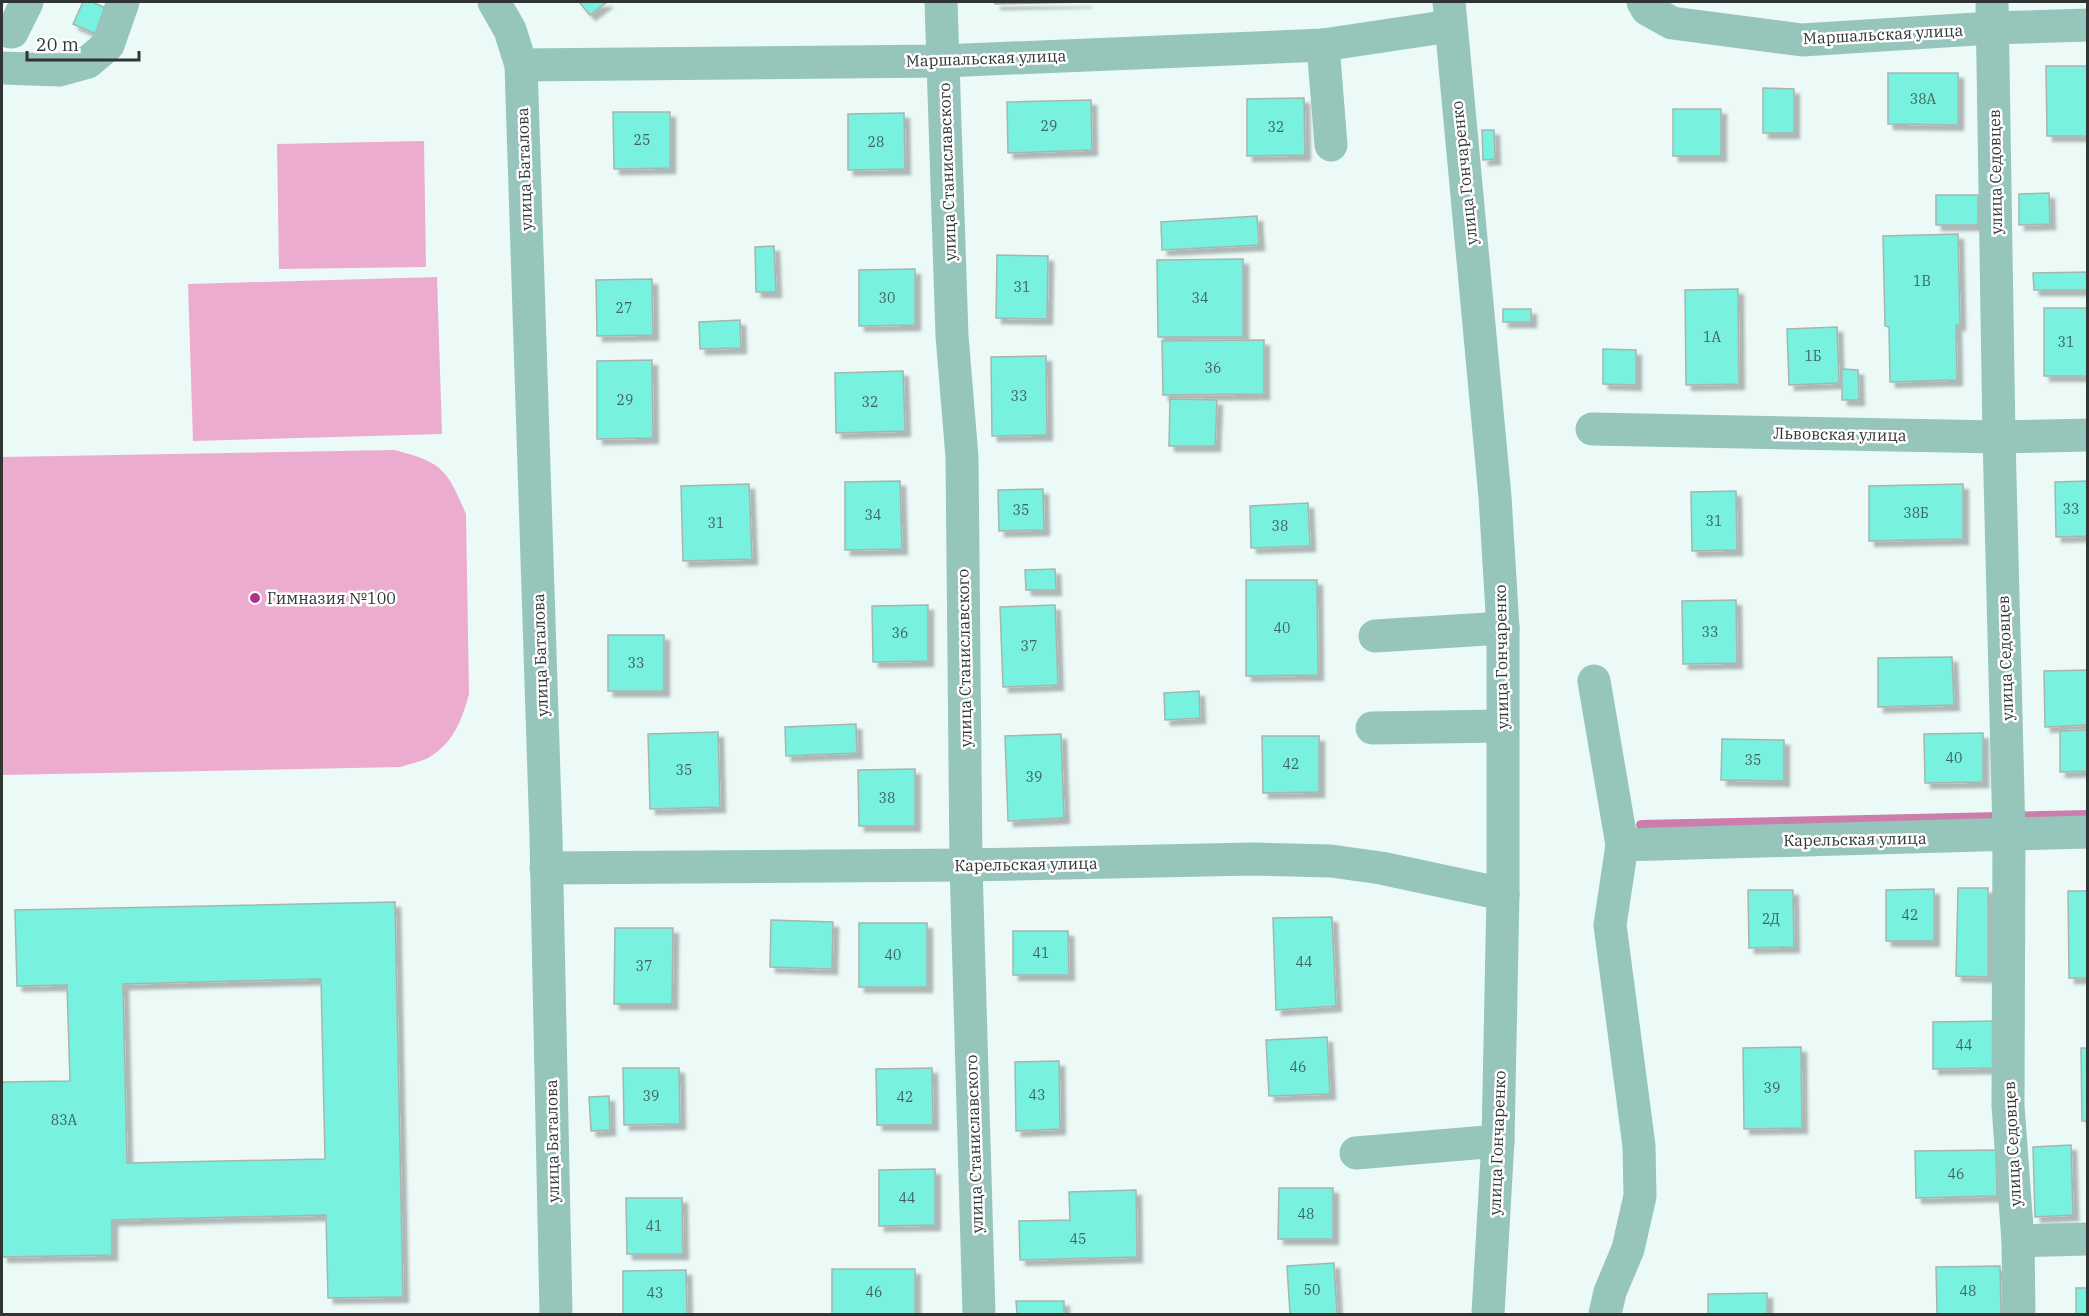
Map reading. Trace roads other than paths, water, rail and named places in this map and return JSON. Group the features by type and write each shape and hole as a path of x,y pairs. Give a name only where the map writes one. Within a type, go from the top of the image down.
{"street":[{"path":"2,30 12,32 27,2"},
{"path":"2,68 59,70 88,62 108,45 123,2"},
{"name":"улица Баталова","path":"494,2 510,30 520,65 546,868 556,1314"},
{"name":"улица Станиславского","path":"941,2 952,336 962,457 966,865 979,1314"},
{"name":"Маршальская улица","path":"1645,5 1672,23 1802,40 1992,15 2088,25"},
{"name":"Маршальская улица","path":"520,65 943,61 1323,45 1449,14"},
{"name":"улица Гончаренко","path":"1449,14 1494,485 1503,628 1503,894 1498,1142 1488,1314"},
{"name":"улица Седовцев","path":"1992,15 2009,836 2008,1106 2018,1240 2019,1314"},
{"path":"1323,45 1331,145"},
{"name":"Львовская улица","path":"1592,429 1999,437 2088,435"},
{"path":"1375,636 1503,628"},
{"path":"1594,681 1622,845 1610,925 1639,1146 1640,1196 1628,1249 1610,1292 1605,1314"},
{"path":"1372,728 1503,726"},
{"name":"Карельская улица","path":"1622,845 2088,832"},
{"name":"Карельская улица","path":"546,868 966,865 1254,859 1331,861 1381,868 1503,894"},
{"path":"1356,1153 1498,1142"},
{"path":"2018,1240 2088,1239"}],"waterway":[{"path":"1641,825 2088,815"}],"place":[{"name":"Гимназия №100","path":"255,598"}]}
